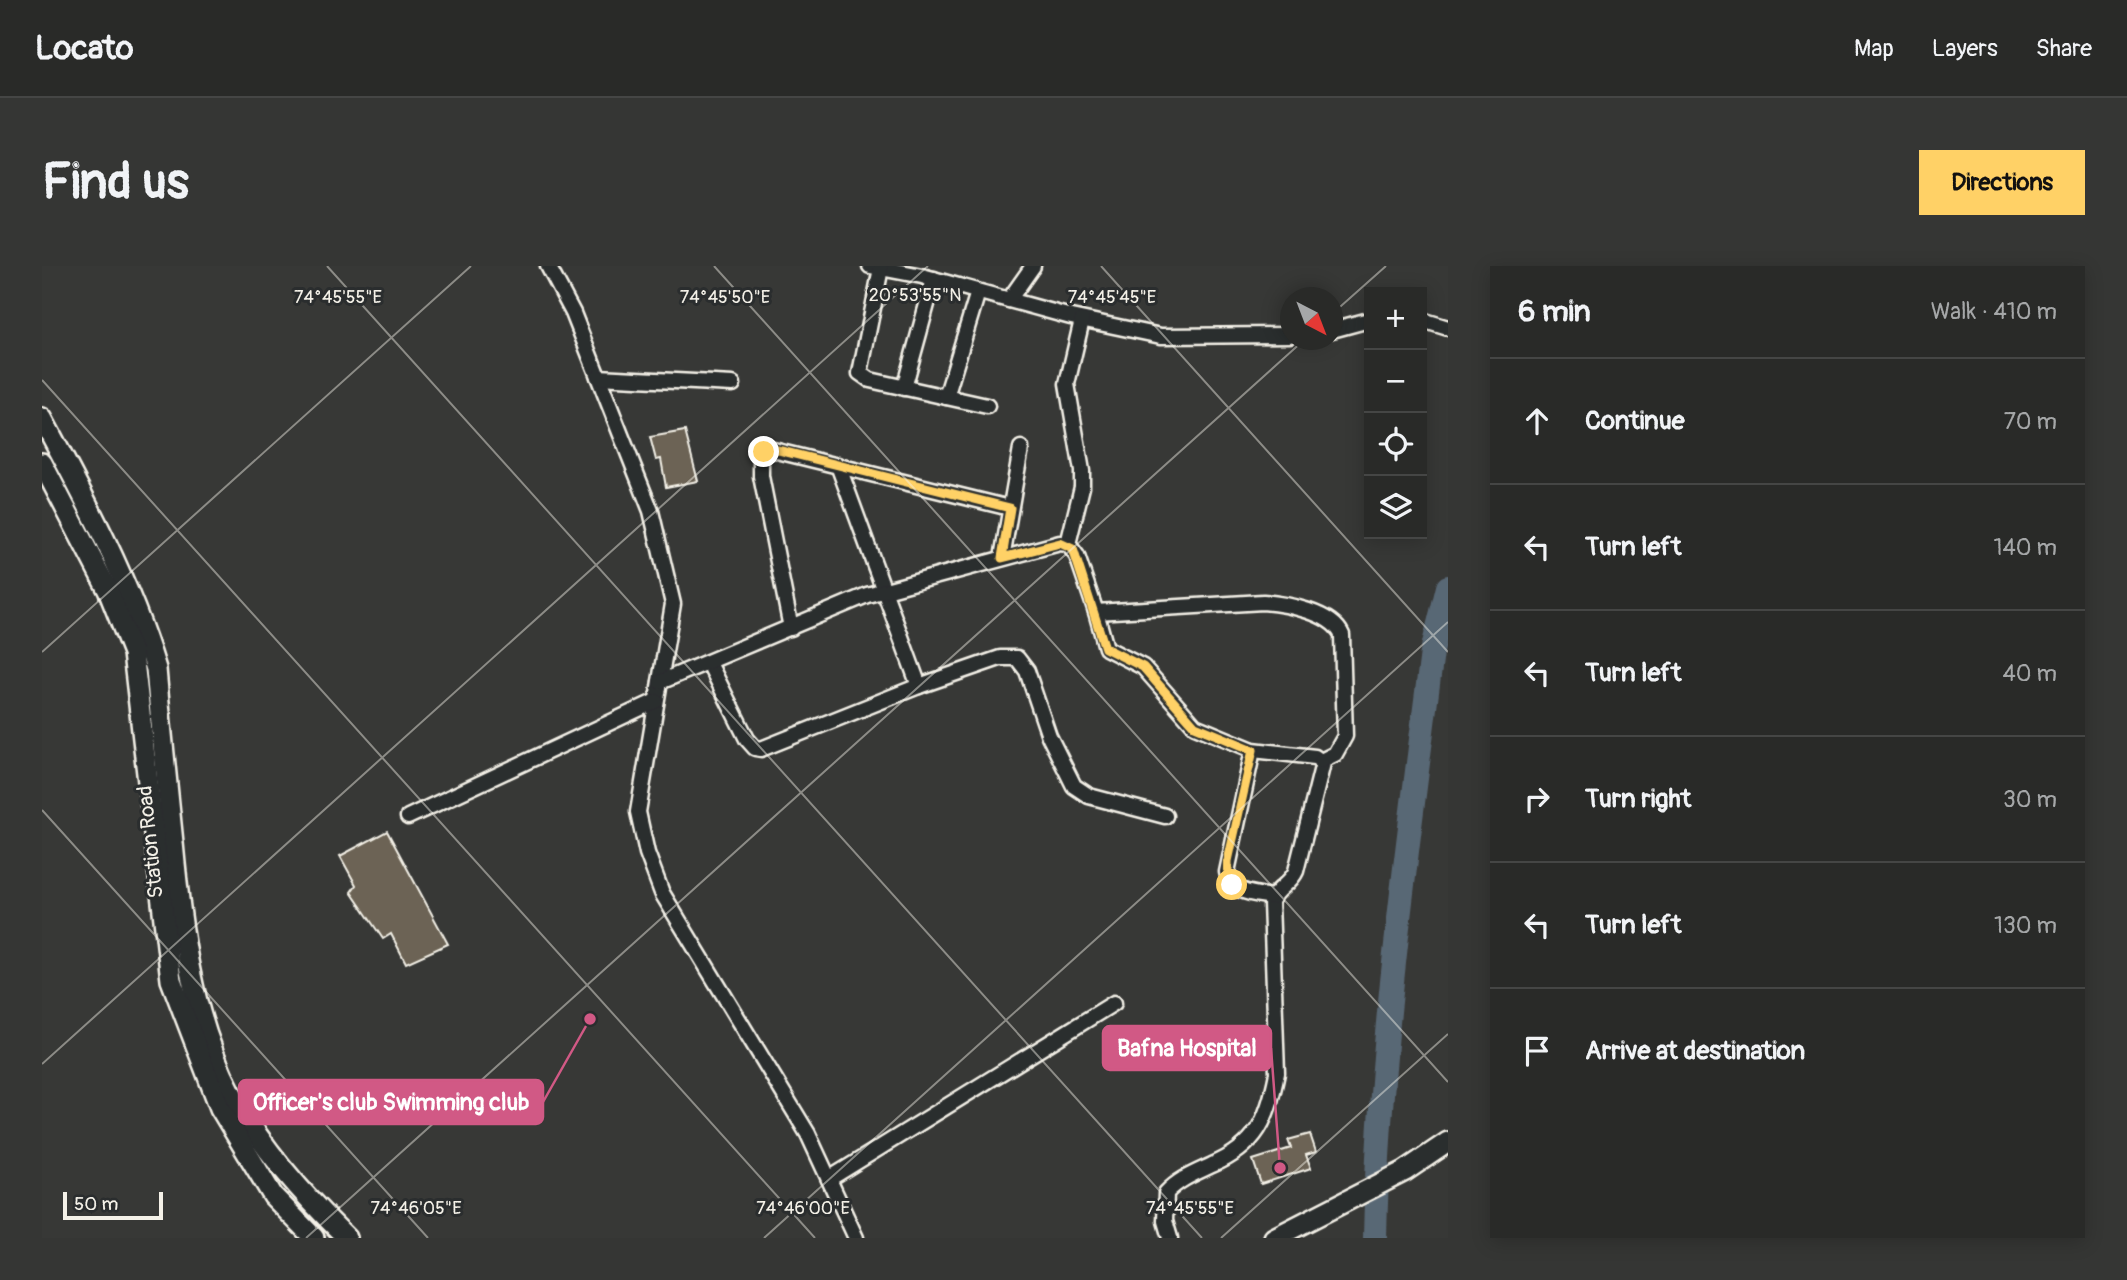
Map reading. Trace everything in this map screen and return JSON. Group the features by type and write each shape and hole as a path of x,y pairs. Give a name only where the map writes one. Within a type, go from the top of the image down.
{"main road":[{"name":"Station Road","path":"42,418 76,482 137,636"},
{"name":"Station Road","path":"42,463 108,590 156,669 173,941 171,980 216,1100 273,1196 314,1238"},
{"name":"Station Road","path":"173,941 232,1093 308,1200 347,1238"},
{"path":"1274,1238 1405,1171 1448,1142"},
{"path":"1425,1159 1448,1150"}],"street":[{"path":"548,266 573,313 651,511 673,604 638,812 647,853 662,893 808,1134 856,1238"},
{"path":"1009,300 1033,266"},
{"path":"987,405 870,380 860,373 884,268 928,274 978,292 1082,320 1161,336 1280,335"},
{"path":"904,388 928,274"},
{"path":"946,397 978,292"},
{"path":"1068,544 1082,487 1082,471 1067,384 1082,320"},
{"path":"1343,327 1364,321"},
{"path":"1427,322 1448,328"},
{"path":"598,377 733,384"},
{"path":"1002,558 1021,448"},
{"path":"791,628 761,476 761,458 769,449 1010,508"},
{"path":"838,465 919,686"},
{"path":"660,682 884,591 1049,544 1068,544"},
{"path":"1068,544 1077,556 1096,612 1102,640 1111,653 1143,667 1195,726 1253,750 1315,757 1321,761 1323,766 1296,871 1289,884 1273,897"},
{"path":"1096,612 1264,602 1280,603 1334,623 1342,635 1345,736 1335,754 1321,761"},
{"path":"709,663 747,739 755,748 761,749 919,686 1000,658 1017,658 1027,671 1049,736 1074,786 1089,796 1165,816"},
{"path":"408,817 656,701"},
{"path":"1253,750 1227,872 1228,878 1237,889 1273,897"},
{"path":"1170,1238 1165,1221 1166,1192 1176,1182 1236,1154 1255,1135 1272,1098 1277,1073 1273,897"},
{"path":"829,1179 1114,1003"}],"building":[{"path":"685,431 698,481 666,487 661,459 656,460 650,437"},
{"path":"387,831 448,944 406,963 391,934 383,939 351,892 356,885 340,856"},
{"path":"1310,1134 1316,1152 1306,1155 1311,1168 1261,1184 1253,1160 1291,1148 1288,1140"}],"waterway":[{"path":"1375,1238 1382,1091 1404,871 1432,652 1448,587"}],"place":[{"name":"Officer's club Swimming club","path":"590,1019"},
{"name":"Bafna Hospital","path":"1280,1168"}],"route":[{"path":"764,452 769,449 778,450 1010,508 1002,558 1049,544 1068,544 1077,556 1105,648 1143,667 1195,726 1253,750 1228,861 1228,878 1232,885"}]}
